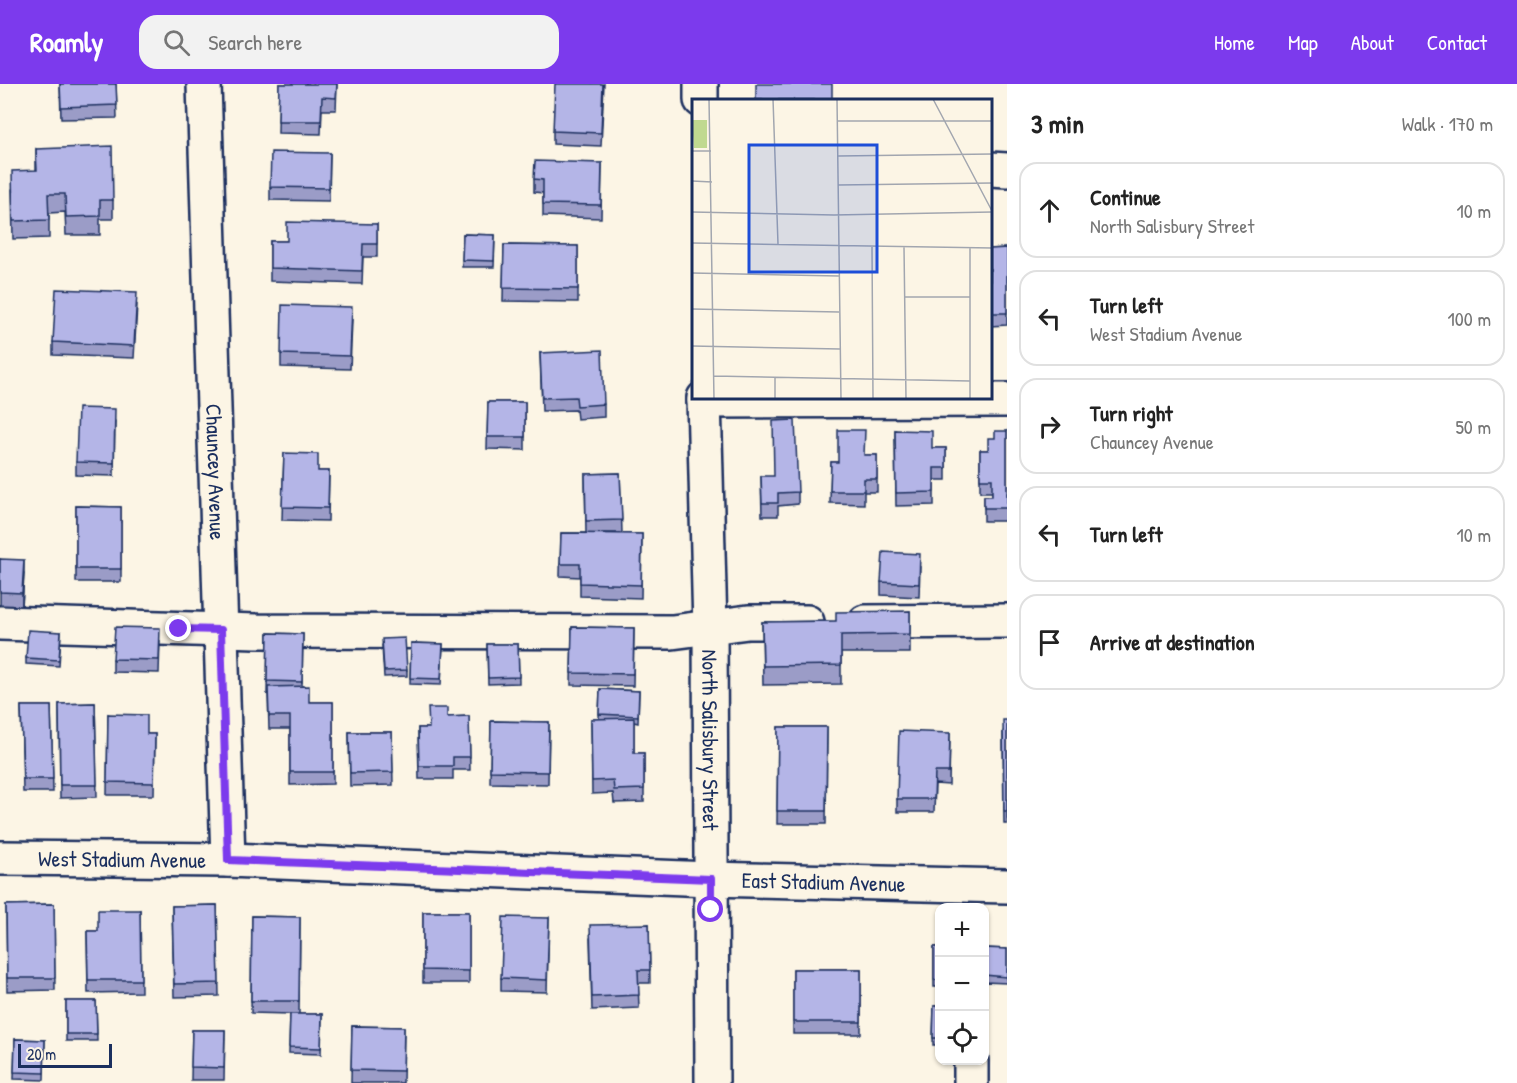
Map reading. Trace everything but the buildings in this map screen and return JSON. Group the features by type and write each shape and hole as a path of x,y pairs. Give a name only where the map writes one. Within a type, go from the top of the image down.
{"street":[{"name":"Chauncey Avenue","path":"204,84 228,860"},
{"path":"992,169 1007,170"},
{"path":"704,399 1007,400"},
{"name":"North Salisbury Street","path":"704,399 710,628 712,1083"},
{"path":"0,623 221,630 672,632 748,622 1007,621"},
{"name":"West Stadium Avenue","path":"0,858 228,860 711,879"},
{"name":"East Stadium Avenue","path":"711,879 969,896 1007,886"},
{"path":"970,1065 971,1083"}],"route":[{"path":"179,629 221,630 228,860 711,879 711,910"}]}
